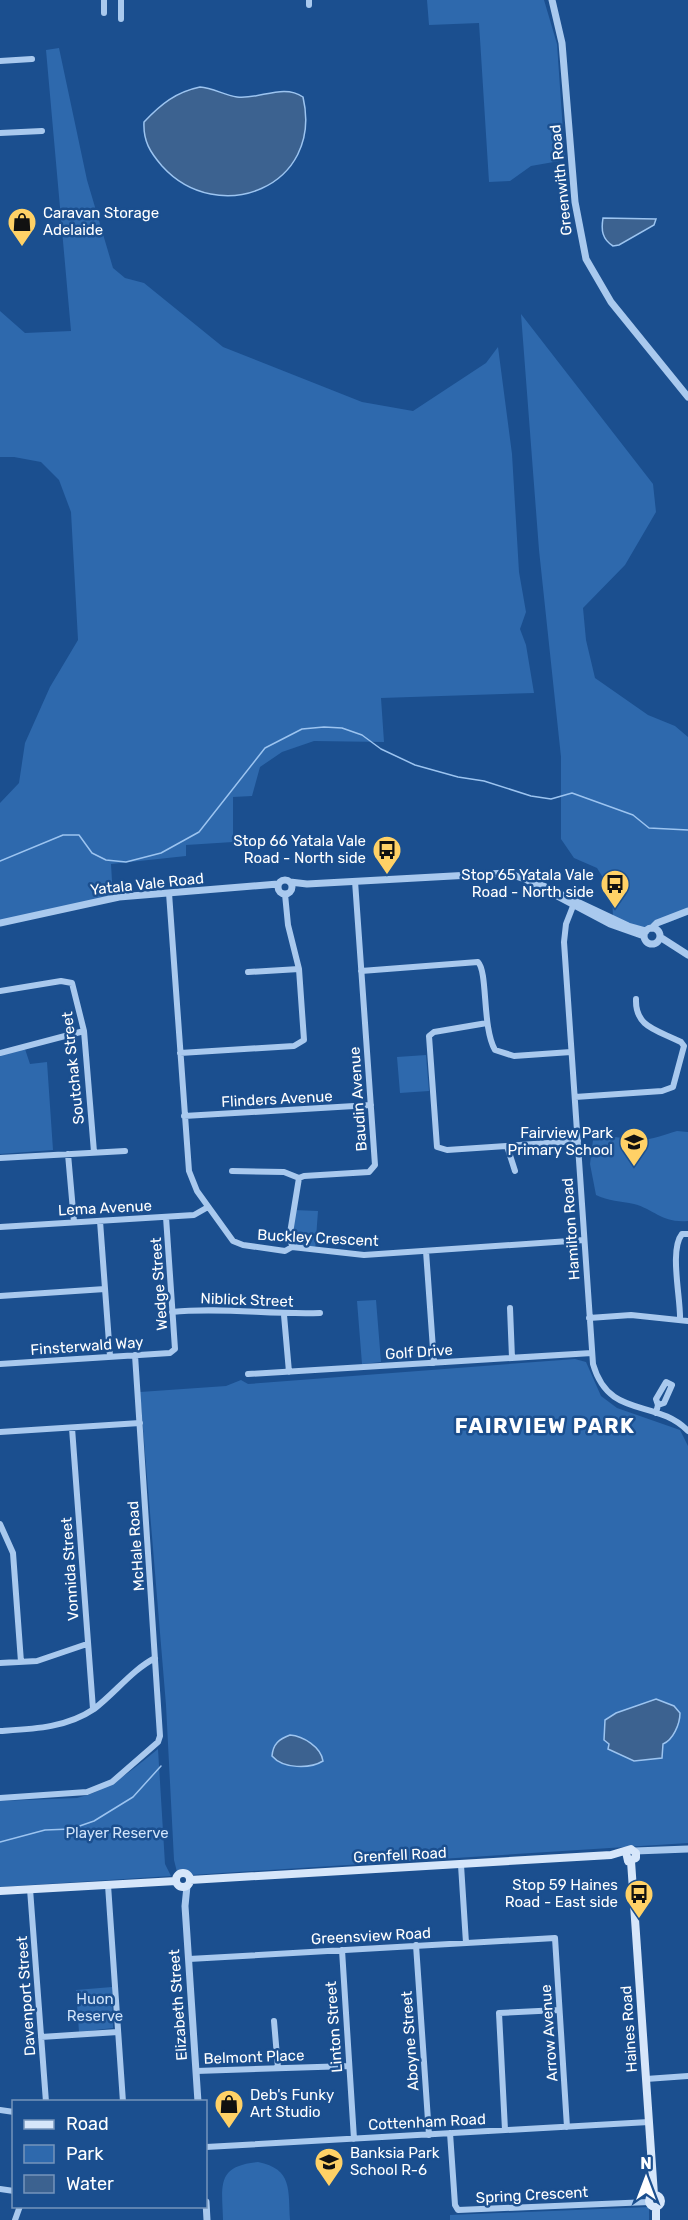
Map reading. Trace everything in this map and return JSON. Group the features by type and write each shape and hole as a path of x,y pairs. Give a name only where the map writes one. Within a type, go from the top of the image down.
{"main road":[{"name":"Grenfell Road","path":"0,1891 183,1883 611,1855 631,1856"},
{"name":"Haines Road","path":"631,1856 656,2220"}],"street":[{"path":"104,0 104,13"},
{"path":"121,0 121,19"},
{"name":"Greenwith Road","path":"552,0 562,43 575,202 586,259 611,302 688,397"},
{"path":"0,61 32,59"},
{"path":"0,133 42,131"},
{"name":"Yatala Vale Road","path":"0,923 105,899 496,872 514,874 628,926 648,931"},
{"name":"Baudin Avenue","path":"298,1178 372,1170 375,1160 355,881"},
{"path":"180,1053 301,1044 306,1034 299,969 288,926 284,888"},
{"name":"Buckley Crescent","path":"169,893 184,1116 191,1177 228,1237 237,1244 285,1251 292,1247 298,1250 364,1255 584,1240"},
{"name":"Hamilton Road","path":"574,903 564,933 592,1353 597,1376 609,1393 627,1405 675,1420 688,1431"},
{"path":"669,920 652,944 647,941 648,931 657,923 688,911"},
{"path":"648,931 660,935 688,955"},
{"path":"361,971 478,962 483,969 487,1023 493,1047 499,1053 523,1056 572,1052"},
{"path":"248,972 299,969"},
{"name":"Soutchak Street","path":"0,990 61,981 72,983 84,1030 94,1152"},
{"path":"574,1097 662,1091 673,1087 678,1064 685,1053 684,1046 681,1042 641,1022 635,1013 636,999"},
{"path":"487,1023 434,1032 429,1036 437,1147 447,1150 578,1141"},
{"path":"0,1053 84,1030"},
{"name":"Flinders Avenue","path":"184,1116 371,1105"},
{"path":"507,1146 515,1171"},
{"path":"0,1158 125,1151"},
{"path":"68,1154 74,1222"},
{"path":"232,1171 284,1172 298,1178 290,1233 292,1247"},
{"name":"Lema Avenue","path":"0,1227 194,1215 208,1207"},
{"name":"Wedge Street","path":"166,1217 175,1349"},
{"path":"100,1221 110,1356"},
{"path":"680,1320 676,1253 682,1234 688,1234"},
{"path":"426,1251 434,1363"},
{"path":"0,1296 105,1289"},
{"name":"Niblick Street","path":"172,1312 214,1308 284,1315 320,1313"},
{"path":"510,1308 512,1358"},
{"path":"284,1315 289,1372"},
{"path":"589,1318 631,1315 688,1321"},
{"name":"Finsterwald Way","path":"0,1364 170,1353 175,1349"},
{"name":"Golf Drive","path":"248,1374 592,1353"},
{"name":"McHale Road","path":"0,1798 87,1792 112,1782 158,1742 160,1736 135,1355"},
{"path":"656,1413 658,1405"},
{"path":"0,1432 140,1423"},
{"name":"Vonnida Street","path":"72,1428 93,1709"},
{"path":"0,1524 13,1553 21,1662"},
{"path":"0,1663 38,1661 87,1644"},
{"path":"0,1731 51,1728 93,1709 155,1658"},
{"name":"Grenfell Road","path":"631,1856 688,1849"},
{"path":"461,1865 466,1943"},
{"name":"Elizabeth Street","path":"183,1883 198,2100"},
{"path":"108,1885 123,2100"},
{"name":"Davenport Street","path":"30,1889 46,2100"},
{"name":"Greensview Road","path":"189,1959 555,1938"},
{"name":"Arrow Avenue","path":"555,1938 567,2127"},
{"name":"Aboyne Street","path":"416,1945 429,2135"},
{"name":"Linton Street","path":"342,1950 354,2139"},
{"path":"505,2130 499,2013 559,2010"},
{"path":"274,2021 278,2068"},
{"path":"41,2037 118,2032"},
{"name":"Belmont Place","path":"196,2071 349,2066"},
{"path":"646,2079 688,2076"},
{"name":"Cottenham Road","path":"207,2148 650,2122"},
{"name":"Spring Crescent","path":"450,2133 454,2205 458,2211 653,2201"}],"green space":[{"path":"427,0 544,0 557,44 565,160 531,166 510,181 489,182 479,23 429,25"},
{"path":"59,48 87,180 113,268 125,278 144,283 223,347 362,402 413,411 486,363 498,347 512,454 519,572 526,612 520,629 526,645 534,693 381,698 384,742 314,741 282,752 260,767 252,796 233,797 233,842 186,845 186,856 111,864 113,898 0,923 0,803 19,783 25,743 50,687 78,640 71,512 59,480 41,462 0,457 0,311 25,333 71,331 46,50"},
{"path":"521,314 653,484 656,512 625,565 583,608 586,640 595,678 648,715 675,726 688,737 688,914 668,923 651,927 634,926 613,918 612,892 597,868 574,858 561,839 561,757 539,550"},
{"path":"25,1049 30,1064 47,1062 53,1150 0,1154 0,1055"},
{"path":"426,1055 429,1091 400,1093 397,1057"},
{"name":"Fairview Park Primary School","path":"677,1131 688,1132 688,1221 671,1220 634,1204 596,1195 590,1164 593,1140 611,1137 644,1140"},
{"path":"294,1210 318,1211 315,1252 292,1247"},
{"path":"376,1300 381,1362 362,1364 357,1301"},
{"path":"575,1359 586,1362 601,1396 617,1408 680,1430 688,1446 688,1843 192,1875 177,1872 174,1860 166,1705 140,1392 226,1386 241,1380 248,1384"},
{"name":"Player Reserve","path":"158,1749 165,1864 171,1876 0,1887 0,1801 77,1798 100,1790 120,1778"},
{"name":"Huon Reserve","path":"112,1987 113,2028 79,2032 76,1990"},
{"path":"258,2162 269,2165 283,2176 288,2190 290,2220 223,2220 224,2179 235,2168"},
{"path":"649,2207 649,2220 450,2220 450,2215"}],"water":[{"path":"200,87 237,97 287,92 303,97 305,128 298,154 282,175 261,188 237,195 211,194 185,185 162,166 148,146 144,122 169,100"},
{"path":"603,218 656,219 654,225 619,245 613,246 603,234"},
{"path":"656,1699 674,1706 680,1713 675,1731 663,1744 662,1758 634,1761 608,1749 609,1744 604,1740 605,1720 616,1713"},
{"path":"290,1735 311,1743 319,1751 323,1761 318,1764 297,1766 277,1760 272,1756 275,1745"}],"waterway":[{"path":"0,861 63,835 79,835 92,853 106,860 126,862 161,853 199,832 265,748 302,729 324,727 342,728 362,735 381,749 415,765 458,777 484,781 531,796 551,799 572,793 633,815 649,828 688,830"},
{"path":"0,1842 45,1830 71,1829 94,1821 133,1797 161,1766"}],"place":[{"name":"Caravan Storage Adelaide","path":"22,248"},
{"name":"Stop 66 Yatala Vale Road - North side","path":"387,876"},
{"name":"Stop 65 Yatala Vale Road - North side","path":"615,910"},
{"name":"Fairview Park Primary School","path":"634,1168"},
{"name":"Stop 59 Haines Road - East side","path":"639,1920"},
{"name":"Deb's Funky Art Studio","path":"229,2130"},
{"name":"Banksia Park School R-6","path":"329,2188"}],"district":[{"name":"FAIRVIEW PARK","path":"545,1426"}]}
